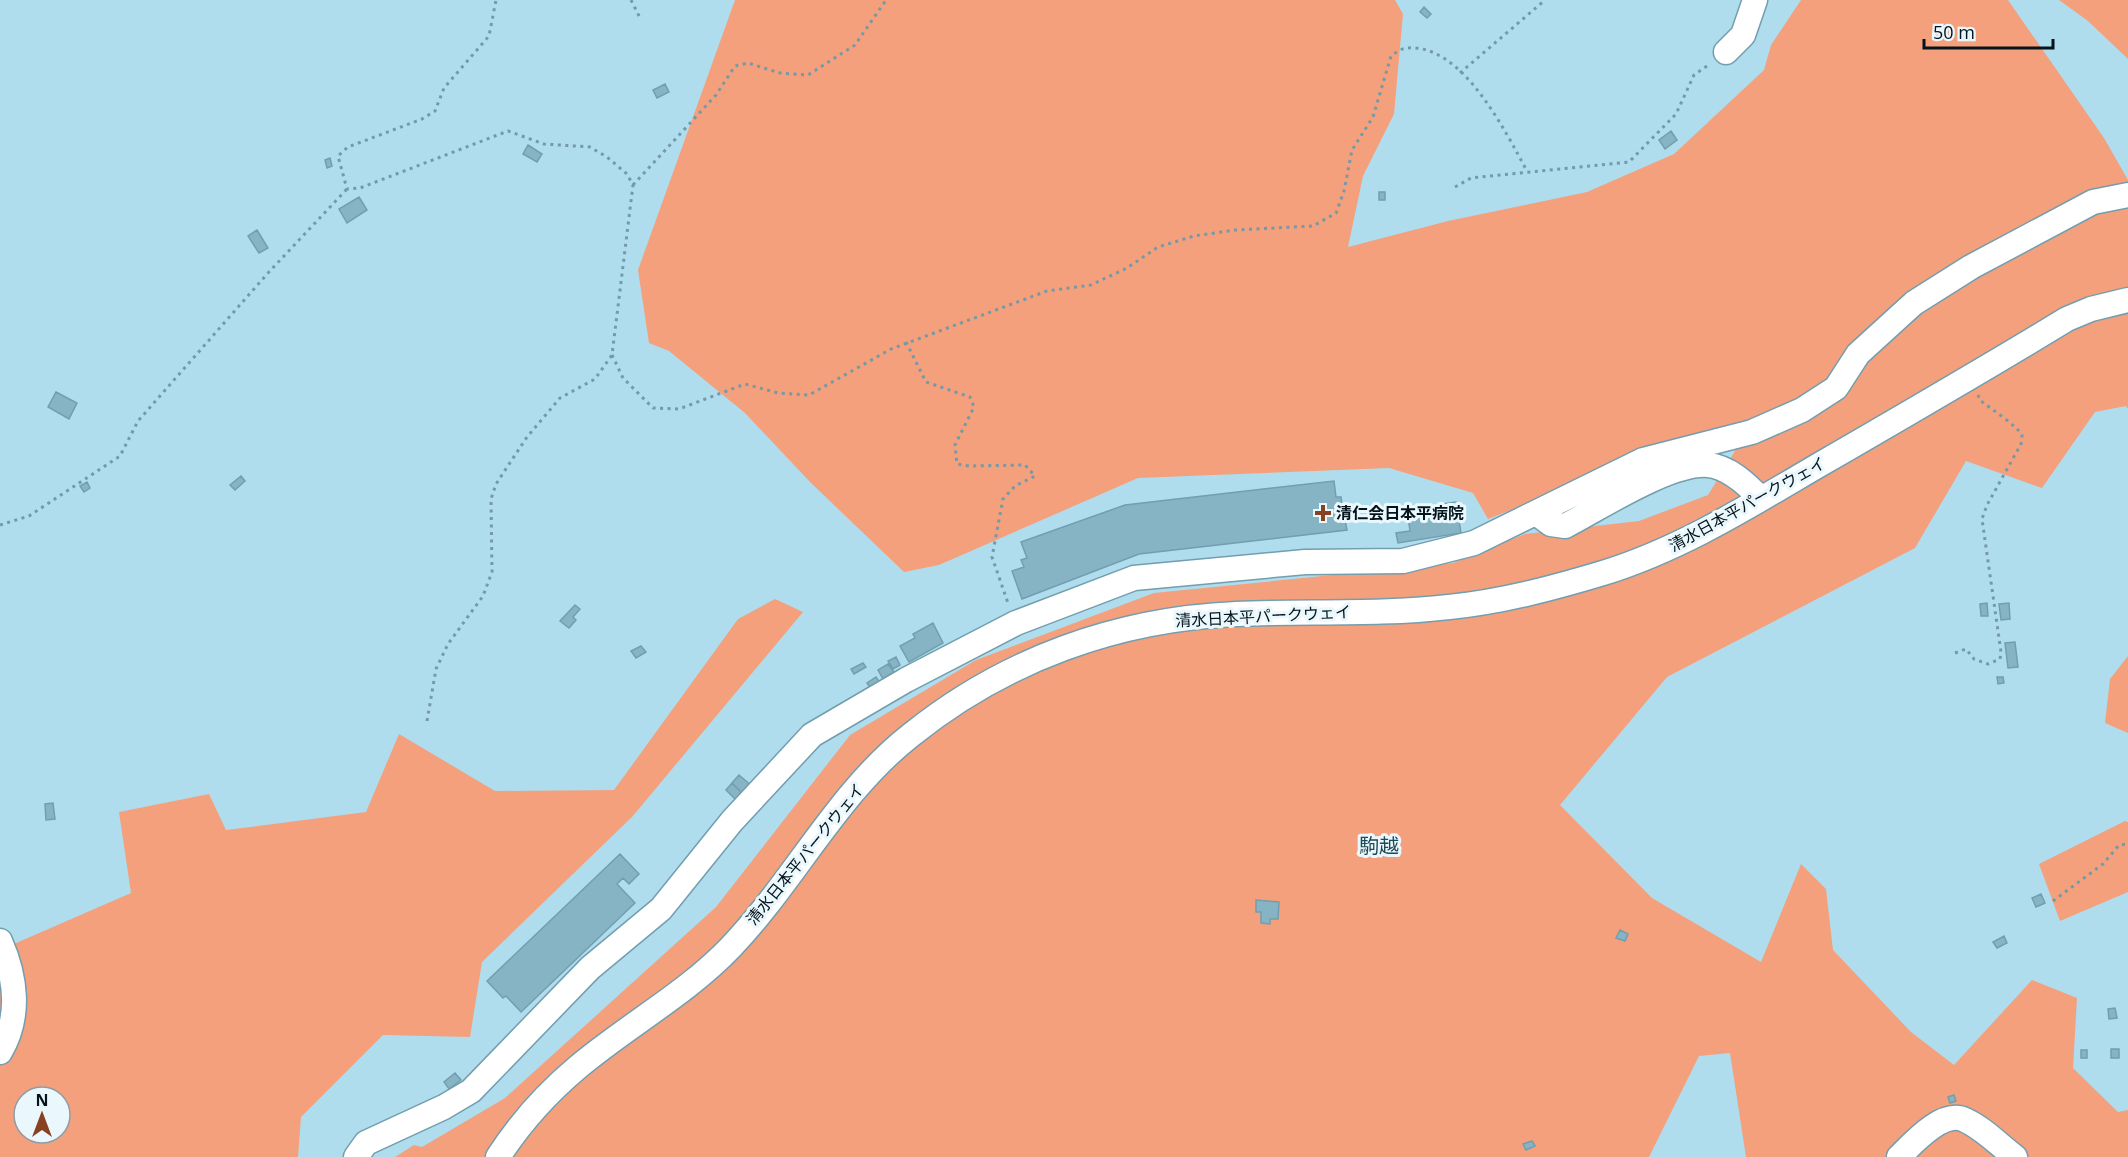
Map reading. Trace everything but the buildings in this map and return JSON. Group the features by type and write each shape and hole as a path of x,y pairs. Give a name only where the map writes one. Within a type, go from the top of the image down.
{"street":[{"path":"1726,52 1743,35 1755,0"},
{"path":"356,1157 366,1143 444,1107 471,1091 590,968 661,909 732,821 812,735 906,680 1016,624 1134,578 1305,562 1403,561 1439,554 1474,543 1643,460 1752,432 1802,410 1836,388 1858,354 1914,303 1971,267 2093,202 2128,195"},
{"name":"清水日本平パークウェイ","path":"498,1157 513,1133 542,1100 579,1066 674,997 733,945 829,820 899,744 943,710 992,681 1042,656 1087,639 1165,621 1232,614 1415,611 1453,607 1538,591 1607,572 1656,554 1697,535 2067,319 2091,309 2128,300"},
{"path":"1536,513 1551,524 1565,526 1665,474 1690,466 1709,465 1727,471 1748,485 1761,499"},
{"path":"0,941 10,969 14,1009 12,1026 0,1052"},
{"path":"1899,1157 1913,1142 1946,1119 1964,1119 2015,1157"}],"path":[{"path":"347,189 338,156 348,147 422,119 435,111 444,88 489,36 496,0"},
{"path":"631,0 640,18"},
{"path":"427,721 436,669 448,644 483,596 492,572 491,499 496,484 527,438 560,398 595,379 612,355 633,185 716,95 735,66 748,63 780,73 808,75 855,45 886,0"},
{"path":"1460,73 1545,0"},
{"path":"612,355 623,378 653,408 679,409 745,384 778,393 809,395 906,342 993,313 1047,291 1091,285 1127,268 1158,247 1194,236 1235,230 1313,226 1336,213 1344,191 1352,150 1372,117 1390,56 1406,47 1435,52 1460,73 1490,104 1527,171"},
{"path":"1455,187 1471,178 1629,162 1676,114 1694,75 1726,52"},
{"path":"0,525 29,516 120,456 138,421 268,273 347,189 360,188 508,131 544,144 590,147 607,157 627,174 633,185"},
{"path":"906,342 926,382 970,397 974,407 955,445 957,464 969,466 1025,465 1035,476 1015,486 1003,499 992,557 1016,624"},
{"path":"1955,653 1966,649 1974,658 1988,664 2000,659 2001,652 1982,519 1987,505 2021,444 2022,435 2019,429 1980,400 1977,394 1977,373"},
{"path":"2053,901 2103,864 2119,844 2128,844"}],"shaded area":[{"path":"735,0 1395,0 1403,14 1394,114 1363,176 1348,247 1448,221 1587,192 1674,154 1764,70 1771,45 1801,0 2008,0 2104,138 2128,180 2128,409 2126,406 2095,412 2042,488 1966,461 1915,548 1667,677 1560,805 1652,898 1761,962 1801,864 1826,889 1833,950 1911,1032 1954,1065 2032,980 2077,998 2073,1068 2118,1112 2128,1110 2128,1157 1746,1157 1730,1053 1699,1056 1649,1157 395,1157 414,1145 422,1147 505,1098 716,907 850,735 976,660 1154,593 1453,563 1525,534 1639,521 1708,495 1735,451 1718,429 1488,519 1473,493 1389,468 1138,478 939,565 904,572 810,482 745,413 669,351 649,343 638,270"},
{"path":"2059,0 2128,0 2128,59 2088,21"},
{"path":"775,599 803,612 632,817 482,962 470,1037 383,1035 301,1117 298,1157 0,1157 0,950 131,893 119,812 209,794 226,830 366,812 399,734 495,791 614,790 738,619"},
{"path":"2128,656 2128,733 2105,723 2110,679"},
{"path":"2125,821 2128,822 2128,892 2060,921 2039,864"}],"place":[{"name":"清仁会日本平病院","path":"1323,513"}],"district":[{"name":"駒越","path":"1379,845"}]}
